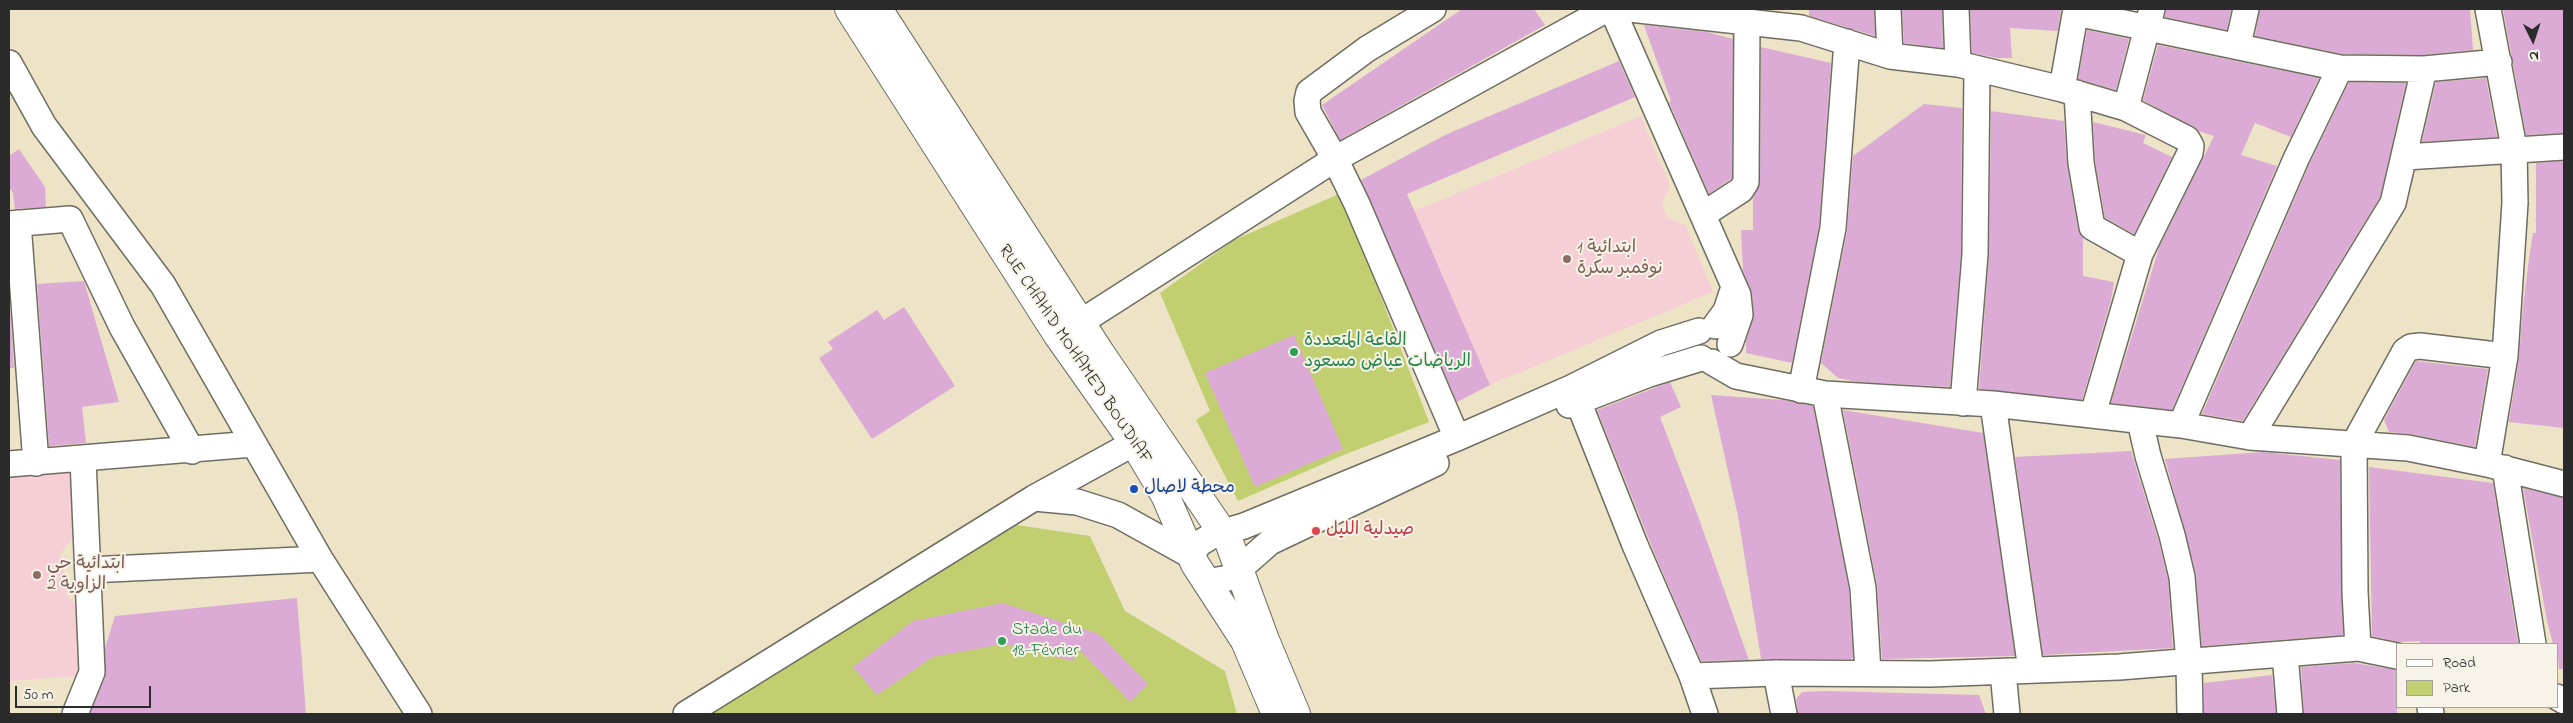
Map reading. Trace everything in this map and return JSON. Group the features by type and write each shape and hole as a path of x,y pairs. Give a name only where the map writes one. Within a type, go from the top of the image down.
{"main road":[{"name":"RUE CHAHID MOHAMED BOUDIAF","path":"849,9 1057,334 1134,442 1169,502 1190,555 1245,641 1276,714"},
{"name":"RUE CHAHID MOHAMED BOUDIAF","path":"878,9 1081,322 1222,532 1241,570 1259,624 1296,714"}],"street":[{"path":"1433,9 1367,49 1309,92 1308,109 1357,204 1457,438"},
{"path":"1081,322 1335,159 1607,9"},
{"path":"1206,582 1229,578 1241,570 1259,549 1270,542 1462,451 1715,345 1740,315 1740,305 1734,285 1612,9"},
{"path":"1630,9 1747,22 1801,18 1847,42 1890,56 1967,67 2070,91 2126,108 2185,137 2191,146 2190,153 2140,254 2093,414"},
{"path":"1888,9 1890,56"},
{"path":"1956,9 1967,67 1975,254 1963,403"},
{"path":"2238,45 2246,9"},
{"path":"2488,9 2514,148 2515,203 2496,466 2533,643"},
{"path":"2140,254 2092,227 2070,91 2076,11 2149,18 2238,45 2340,68 2424,69 2499,62"},
{"path":"2126,108 2149,18"},
{"path":"1704,214 1741,190 1746,182 1747,22"},
{"path":"1847,42 1833,228 1813,392 1863,588 1868,672"},
{"path":"9,63 44,126 163,286 320,559 419,714"},
{"path":"2181,425 2296,159 2340,68"},
{"path":"2250,437 2393,203 2424,69"},
{"path":"2405,157 2564,146"},
{"path":"70,219 88,186"},
{"path":"36,463 13,223 70,219"},
{"path":"70,219 122,327 192,450"},
{"path":"1034,498 1077,502 1105,510 1138,524 1190,555 1206,538 1244,526 1457,438 1571,388 1661,343 1715,345"},
{"path":"1715,345 1736,376 1765,380 1813,392 1993,404 2181,425 2250,437 2408,448 2496,466 2564,484"},
{"path":"2358,648 2354,592 2354,444 2405,351 2411,347 2420,346 2505,356"},
{"path":"1578,401 1635,545 1692,676 1705,714"},
{"path":"1993,404 2031,670"},
{"path":"2140,421 2148,456 2177,551 2182,577 2189,663 2190,714"},
{"path":"686,714 1034,498 1134,442"},
{"path":"9,464 253,444"},
{"path":"75,714 92,672 83,459"},
{"path":"89,570 320,559"},
{"path":"1692,676 1776,673 2003,672 2189,663 2358,648 2396,656"},
{"path":"2286,654 2290,714"},
{"path":"2003,672 2007,714"},
{"path":"1776,673 1784,714"}],"shaded area":[{"name":"ابتدائية 1 نوفمبر سكرة","path":"1641,116 1670,186 1662,203 1667,218 1686,226 1713,292 1490,385 1414,211"},
{"name":"ابتدائية حي الزاوية 2","path":"73,467 78,530 61,553 68,597 83,609 80,676 9,681 9,472"}],"green space":[{"name":"القاعة المتعددة الرياضات عياض مسعود","path":"1341,193 1429,422 1346,454 1238,501 1196,420 1210,411 1160,293 1234,240"},
{"name":"Stade du 18-Février","path":"1017,525 1090,536 1125,611 1225,671 1237,714 710,714"}],"building":[{"path":"1462,9 1534,9 1545,25 1340,140 1322,105"},
{"path":"1809,9 1874,9 1875,36 1809,16"},
{"path":"1902,9 1942,9 1943,48 1904,43"},
{"path":"1970,9 2061,9 2058,31 2010,28 2012,58 1997,58 1972,53"},
{"path":"2166,9 2231,9 2227,30 2165,17"},
{"path":"2260,9 2470,9 2473,50 2423,55 2342,54 2255,36"},
{"path":"2503,9 2564,9 2564,133 2526,135"},
{"path":"1644,25 1707,32 1733,39 1732,178 1709,194 1669,102 1671,101"},
{"path":"2087,30 2129,39 2116,90 2078,79"},
{"path":"2158,45 2319,78 2291,137 2255,123 2241,155 2277,166 2172,410 2111,403 2159,248 2214,136 2198,131 2143,100"},
{"path":"1761,47 1831,63 1819,226 1792,363 1746,353 1746,342 1754,314 1752,293 1743,271 1741,230 1753,230 1753,198 1760,182"},
{"path":"1619,61 1635,97 1407,194 1490,385 1457,402 1361,180 1445,135"},
{"path":"2486,78 2497,137 2422,142 2436,82"},
{"path":"2349,82 2406,83 2380,197 2243,421 2202,414 2309,165"},
{"path":"1924,104 1962,108 1961,253 1950,387 1858,382 1838,378 1821,363 1847,231 1853,156"},
{"path":"1991,111 2064,121 2067,165 2078,229 2083,238 2083,276 2114,282 2111,300 2082,400 1979,389 1989,255"},
{"path":"2093,122 2146,135 2143,143 2172,157 2134,234 2105,218 2095,161"},
{"path":"19,149 45,187 46,207 15,209 13,193 9,187 9,156"},
{"path":"2564,161 2564,428 2509,422 2519,358 2529,258 2533,233 2536,233 2536,163"},
{"path":"84,281 119,402 82,407 86,443 49,446 37,284"},
{"path":"9,292 14,368 9,368"},
{"path":"904,307 955,386 872,439 819,358 833,349 828,342 877,310 884,320"},
{"path":"1294,335 1343,449 1255,487 1205,373"},
{"path":"2416,361 2488,369 2475,447 2411,434 2389,432 2384,420"},
{"path":"1670,382 1681,407 1660,417 1698,516 1749,660 1701,661 1656,557 1597,410"},
{"path":"1711,395 1783,400 1813,406 1849,590 1853,657 1851,659 1761,659 1738,516"},
{"path":"1843,410 1983,433 2015,656 1882,659 1877,585"},
{"path":"2131,451 2158,539 2168,579 2173,648 2043,655 2015,457"},
{"path":"2263,452 2340,460 2343,635 2202,646 2196,574 2165,459"},
{"path":"2369,467 2493,483 2518,643 2398,642 2372,636"},
{"path":"2523,488 2564,498 2564,669 2559,669 2558,643 2553,643"},
{"path":"297,598 306,714 90,714 105,677 105,648 115,616"},
{"path":"1003,603 1099,634 1148,684 1130,702 1077,647 1073,661 1003,644 933,657 877,695 853,667 913,621"},
{"path":"2354,663 2396,670 2397,714 2304,714 2301,667"},
{"path":"2272,675 2276,714 2204,714 2204,683"},
{"path":"1802,692 1979,695 1986,714 1798,714 1796,699"}],"place":[{"name":"ابتدائية 1 نوفمبر سكرة","path":"1567,259"},
{"name":"القاعة المتعددة الرياضات عياض مسعود","path":"1294,352"},
{"name":"محطة لاصال","path":"1134,489"},
{"name":"صيدلية الليل","path":"1316,531"},
{"name":"ابتدائية حي الزاوية 2","path":"37,575"},
{"name":"Stade du 18-Février","path":"1002,641"}]}
